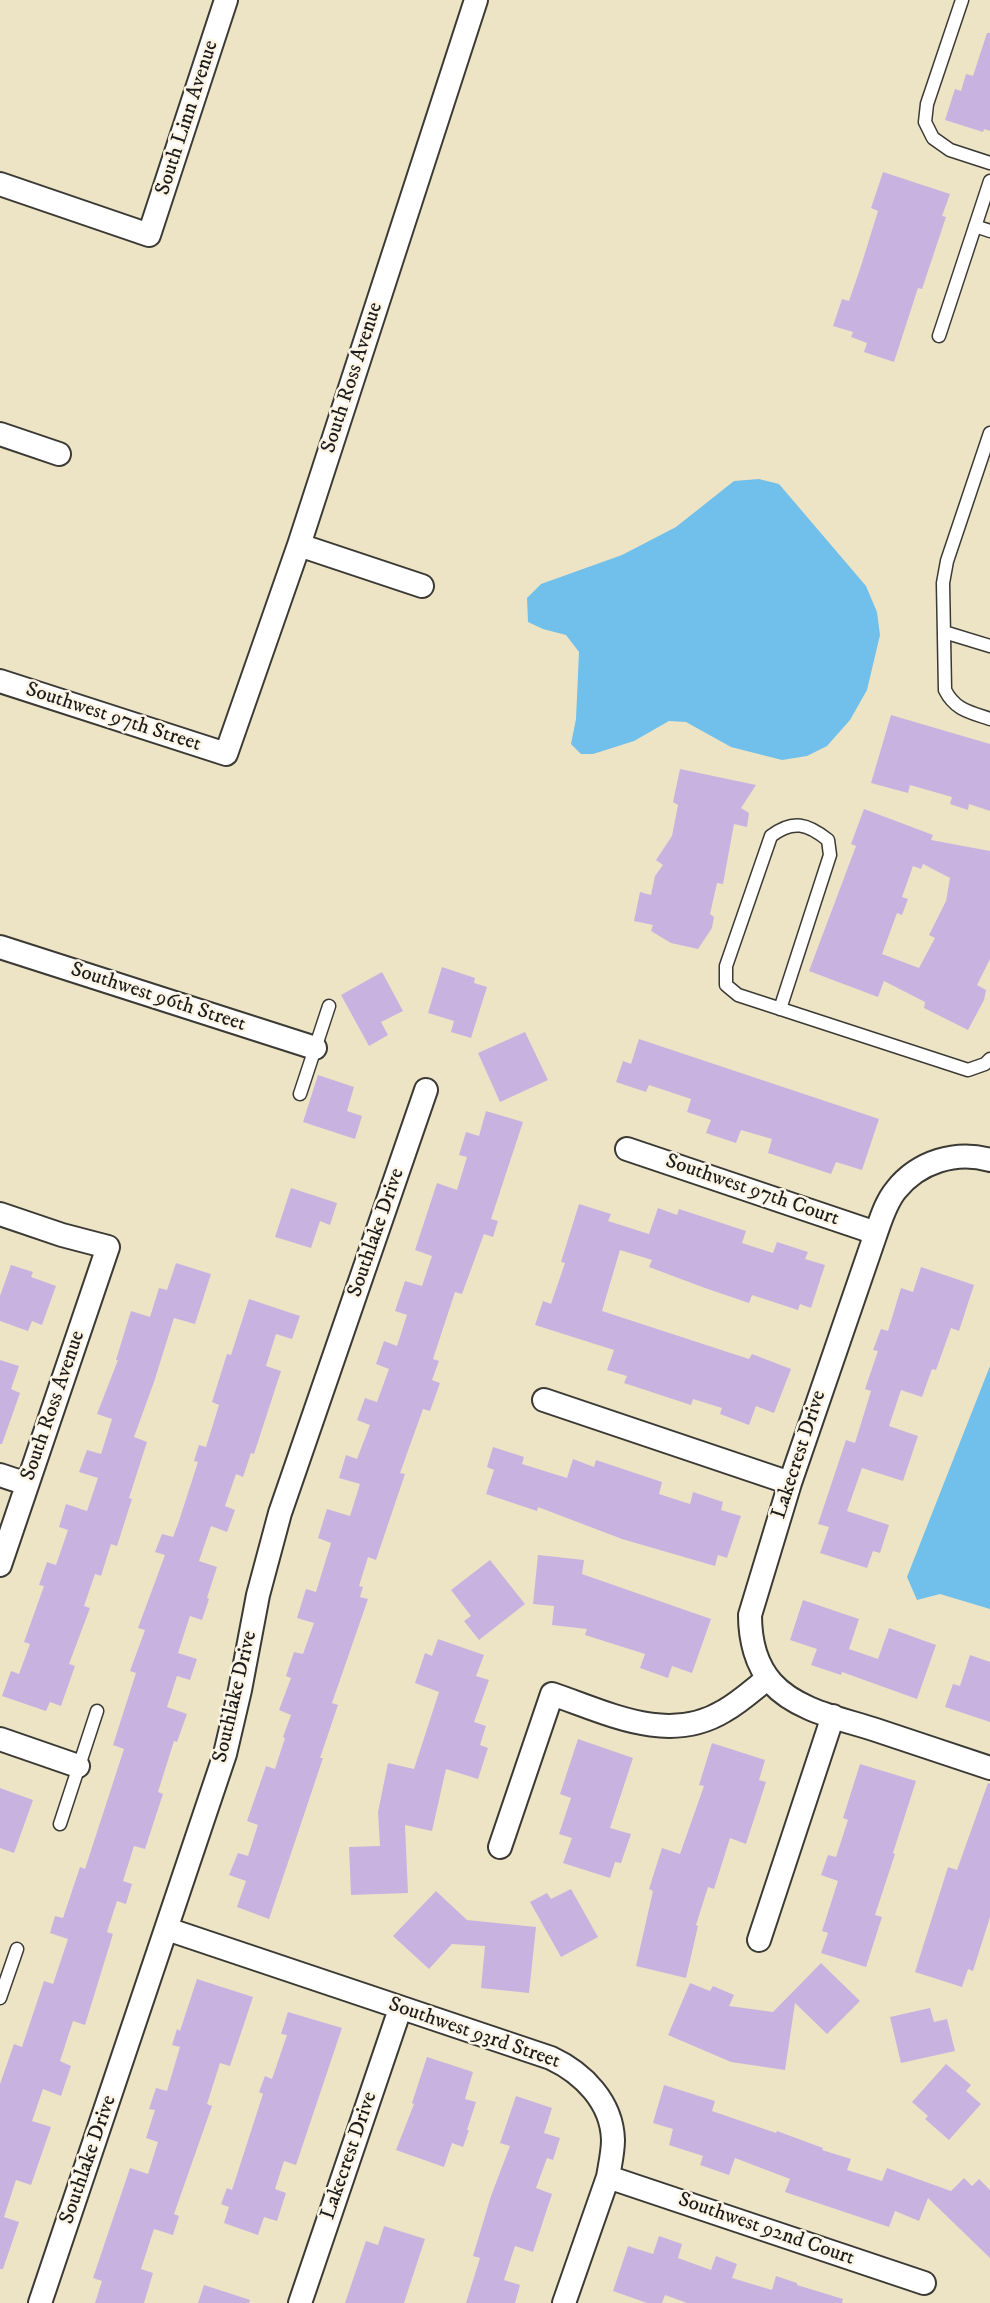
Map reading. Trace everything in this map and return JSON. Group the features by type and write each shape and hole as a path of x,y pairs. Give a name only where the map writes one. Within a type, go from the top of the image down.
{"street":[{"name":"South Linn Avenue","path":"0,184 108,219 149,235 226,0"},
{"name":"South Ross Avenue","path":"226,754 299,545 476,0"},
{"path":"0,434 59,454"},
{"path":"299,545 422,586"},
{"name":"Southwest 97th Street","path":"0,681 226,754"},
{"name":"Southwest 96th Street","path":"0,947 315,1048"},
{"name":"Southlake Drive","path":"40,2303 227,1745 258,1595 280,1513 426,1090"},
{"name":"Southwest 97th Court","path":"627,1149 876,1233"},
{"path":"876,1233 897,1189 920,1169 946,1158 965,1156 990,1160"},
{"name":"South Ross Avenue","path":"0,1214 62,1235 108,1247 0,1565"},
{"name":"Lakecrest Drive","path":"768,1678 757,1657 750,1634 750,1615 790,1483 876,1233"},
{"path":"544,1400 790,1483"},
{"path":"0,1474 27,1484"},
{"path":"500,1847 552,1694 640,1723 664,1728 686,1726 725,1711 768,1678 795,1701 833,1716 990,1768"},
{"path":"759,1940 833,1716"},
{"path":"0,1739 78,1766"},
{"name":"Southwest 93rd Street","path":"167,1929 551,2058 576,2071 589,2082 604,2108 613,2138 608,2177 564,2303"},
{"name":"Lakecrest Drive","path":"300,2303 400,2008"},
{"name":"Southwest 92nd Court","path":"608,2177 924,2283"}],"lane":[{"path":"962,0 927,104 925,122 933,138 950,150 990,163"},
{"path":"939,336 990,181"},
{"path":"975,226 990,231"},
{"path":"990,432 947,561 943,583 945,690 951,702 964,710 990,719"},
{"path":"944,632 990,646"},
{"path":"780,1009 830,855 828,840 816,831 800,825 783,827 771,836 726,966 726,985 738,995 780,1009 968,1070 985,1064 990,1059"},
{"path":"300,1094 329,1006"},
{"path":"60,1824 97,1711"},
{"path":"0,1998 17,1949"}],"water":[{"path":"759,479 779,484 866,586 877,612 880,635 867,690 850,720 827,746 807,756 782,760 731,747 686,722 669,721 634,741 593,754 581,754 571,744 576,719 579,652 566,635 528,622 527,598 541,584 622,555 676,527 734,481"},
{"path":"990,1366 990,1609 940,1594 917,1600 907,1577"}],"building":[{"path":"987,33 990,33 990,131 984,129 983,132 945,120 955,89 961,91 966,74 973,76"},
{"path":"883,172 950,194 942,216 946,217 922,289 918,288 894,362 864,352 867,343 851,337 853,332 833,326 842,299 849,301 860,269 878,211 871,208"},
{"path":"891,715 990,744 990,811 969,804 968,810 950,804 952,797 910,785 908,793 871,783"},
{"path":"680,769 756,785 741,808 749,813 747,827 734,824 723,884 717,883 710,914 714,917 712,928 698,949 671,943 651,931 653,925 634,921 640,892 651,895 655,876 663,865 656,860 672,836 678,805 673,802"},
{"path":"864,809 933,835 931,840 990,851 990,959 977,985 986,990 984,1000 968,1030 924,1008 925,1002 884,981 878,997 809,971 856,846 851,844","holes":["923,864 950,878 946,901 929,935 935,938 919,968 882,954 897,913 902,915 908,899 902,897 913,866 921,869"]},
{"path":"442,967 475,978 474,983 487,987 471,1038 451,1032 454,1021 428,1013"},
{"path":"382,972 403,1011 381,1022 388,1035 369,1046 341,995"},
{"path":"525,1032 548,1080 500,1102 478,1053"},
{"path":"639,1039 879,1119 862,1170 836,1162 831,1174 768,1153 772,1139 741,1130 736,1143 706,1133 711,1120 687,1112 691,1099 649,1085 646,1092 616,1082 623,1061 631,1064"},
{"path":"318,1075 354,1087 347,1111 362,1116 355,1139 303,1122"},
{"path":"486,1111 523,1122 491,1219 498,1221 493,1237 484,1234 462,1294 455,1292 433,1359 439,1361 432,1380 440,1383 430,1411 423,1409 400,1473 405,1474 376,1560 368,1557 359,1586 363,1587 360,1597 368,1599 332,1703 338,1705 320,1758 323,1758 269,1919 237,1907 246,1881 229,1875 238,1853 248,1856 258,1825 247,1821 266,1766 275,1769 285,1738 283,1737 291,1715 279,1710 291,1678 286,1676 294,1652 303,1654 314,1623 297,1618 306,1589 316,1592 331,1543 318,1538 327,1509 350,1516 360,1484 339,1478 346,1455 357,1459 370,1425 357,1420 365,1398 377,1402 389,1369 376,1364 384,1341 397,1346 407,1315 395,1311 405,1281 422,1286 432,1256 415,1250 437,1183 457,1190 467,1157 459,1155 466,1132 479,1136"},
{"path":"291,1188 337,1203 330,1225 320,1221 311,1248 275,1237"},
{"path":"579,1204 611,1214 608,1221 649,1234 658,1208 677,1215 679,1209 746,1231 742,1243 773,1253 777,1242 808,1252 805,1259 825,1265 811,1308 800,1304 798,1310 752,1295 749,1303 649,1267 652,1260 620,1250 602,1311 749,1359 752,1354 791,1369 774,1413 756,1406 749,1425 720,1414 722,1408 693,1399 691,1405 624,1383 627,1376 607,1370 614,1350 535,1325 543,1301 551,1304 565,1263 561,1262"},
{"path":"176,1263 211,1274 195,1324 174,1318 134,1437 147,1442 129,1498 132,1499 117,1546 111,1544 101,1576 95,1574 84,1606 90,1608 69,1664 75,1666 61,1706 50,1702 46,1711 2,1696 11,1671 19,1674 30,1644 24,1642 44,1586 39,1585 47,1562 56,1565 68,1530 59,1527 66,1504 87,1511 98,1478 79,1472 87,1450 101,1454 112,1419 97,1414 118,1360 116,1360 131,1311 150,1317 159,1288 167,1290"},
{"path":"11,1265 33,1272 31,1277 56,1286 42,1325 32,1321 28,1331 0,1321 0,1296"},
{"path":"921,1267 974,1285 959,1331 951,1328 936,1370 932,1369 922,1397 901,1390 889,1426 918,1436 903,1481 862,1468 847,1511 889,1525 880,1553 873,1551 867,1568 820,1553 829,1527 818,1524 846,1440 855,1443 871,1391 865,1389 878,1351 873,1350 881,1329 888,1331 901,1288 913,1292"},
{"path":"249,1299 300,1316 292,1339 276,1334 266,1366 281,1371 254,1454 251,1453 243,1477 236,1474 225,1506 235,1510 227,1532 211,1526 199,1561 217,1567 202,1620 190,1616 178,1653 197,1659 190,1680 177,1676 167,1707 187,1714 177,1742 174,1741 158,1792 163,1794 145,1849 134,1846 123,1881 132,1884 126,1904 117,1901 107,1932 113,1934 85,2025 73,2021 60,2061 71,2066 61,2096 43,2089 32,2121 51,2127 31,2185 16,2180 4,2217 19,2222 3,2269 0,2269 0,2084 14,2044 22,2047 44,1981 53,1984 68,1939 50,1933 55,1916 63,1918 80,1867 85,1869 124,1749 113,1745 136,1673 130,1671 145,1630 138,1628 165,1555 155,1552 162,1534 173,1537 178,1524 198,1462 194,1461 199,1445 206,1447 219,1405 212,1402 227,1354 231,1355"},
{"path":"0,1360 19,1366 11,1389 20,1393 2,1444 0,1444"},
{"path":"493,1447 524,1457 522,1464 567,1478 573,1459 594,1467 596,1460 662,1482 659,1494 690,1504 693,1492 723,1502 721,1510 741,1516 727,1558 718,1555 715,1566 622,1539 538,1507 537,1511 486,1494 494,1470 487,1467"},
{"path":"538,1555 584,1560 582,1574 711,1619 692,1673 672,1666 668,1678 640,1668 645,1654 585,1635 587,1629 552,1625 554,1606 533,1604"},
{"path":"490,1560 525,1604 479,1640 464,1621 471,1616 451,1590"},
{"path":"803,1600 859,1619 849,1649 878,1659 889,1628 936,1645 917,1699 842,1672 841,1675 811,1665 817,1649 790,1640"},
{"path":"438,1639 484,1655 476,1676 489,1680 474,1722 486,1726 480,1745 488,1748 478,1779 446,1769 432,1831 405,1825 408,1893 351,1895 349,1847 380,1846 378,1812 388,1763 414,1769 439,1692 415,1683 425,1653 432,1656"},
{"path":"970,1655 990,1662 990,1722 945,1707 953,1684 960,1686"},
{"path":"578,1739 633,1758 610,1828 631,1834 621,1863 615,1862 610,1878 563,1863 572,1838 559,1834 571,1798 560,1794"},
{"path":"712,1743 765,1760 759,1780 766,1782 746,1844 730,1838 714,1889 708,1887 696,1925 698,1926 686,1978 636,1966 653,1891 649,1889 662,1848 680,1854 704,1786 699,1785"},
{"path":"860,1764 916,1781 875,1915 882,1917 866,1967 821,1953 828,1933 822,1931 838,1881 821,1875 828,1855 836,1857 848,1820 843,1818"},
{"path":"988,1783 990,1784 990,1917 973,1971 968,1969 962,1987 915,1972 948,1867 957,1870"},
{"path":"0,1788 33,1800 14,1853 0,1848"},
{"path":"571,1889 598,1937 561,1957 530,1902 547,1893 551,1899"},
{"path":"436,1891 467,1920 536,1927 529,1993 481,1988 485,1946 452,1944 429,1969 393,1936"},
{"path":"821,1963 860,2001 827,2034 795,2003 785,2070 731,2062 668,2035 690,1983 710,1991 713,1986 734,1995 729,2006 773,2012"},
{"path":"197,1979 253,1997 230,2066 220,2063 207,2104 212,2106 174,2214 179,2216 173,2235 154,2229 141,2269 153,2273 144,2303 95,2303 102,2281 93,2278 130,2168 148,2174 158,2142 146,2138 155,2110 149,2109 156,2088 167,2091 180,2047 172,2045 177,2029 180,2031"},
{"path":"930,2008 934,2022 947,2019 955,2051 901,2063 890,2017"},
{"path":"288,2012 342,2028 296,2165 284,2161 275,2189 286,2193 277,2221 264,2217 258,2235 224,2223 229,2207 221,2204 227,2188 232,2190 263,2094 259,2092 265,2076 272,2079 287,2035 281,2034"},
{"path":"427,2057 473,2072 465,2099 476,2102 467,2130 469,2130 463,2147 452,2143 444,2167 396,2150 414,2104 412,2103"},
{"path":"946,2064 971,2085 966,2091 981,2104 949,2140 925,2119 928,2116 912,2102"},
{"path":"664,2085 715,2101 712,2111 776,2133 777,2131 823,2148 822,2150 851,2159 847,2170 882,2181 887,2168 951,2191 964,2178 972,2186 979,2179 990,2190 990,2258 928,2198 919,2221 895,2211 889,2227 785,2192 790,2179 735,2158 729,2175 700,2165 703,2156 669,2145 673,2129 653,2123"},
{"path":"516,2096 552,2108 544,2133 560,2138 553,2160 547,2158 536,2188 552,2194 533,2252 515,2246 504,2280 520,2285 515,2303 466,2303 480,2258 473,2256 491,2196 510,2146 500,2143"},
{"path":"384,2226 425,2239 404,2303 345,2303 366,2241 378,2245"},
{"path":"659,2236 682,2244 678,2258 711,2270 716,2256 737,2264 732,2278 772,2290 776,2276 843,2299 842,2303 687,2303 665,2295 662,2303 647,2303 613,2291 628,2246 653,2254"},
{"path":"204,2285 250,2300 249,2303 198,2303"}]}
